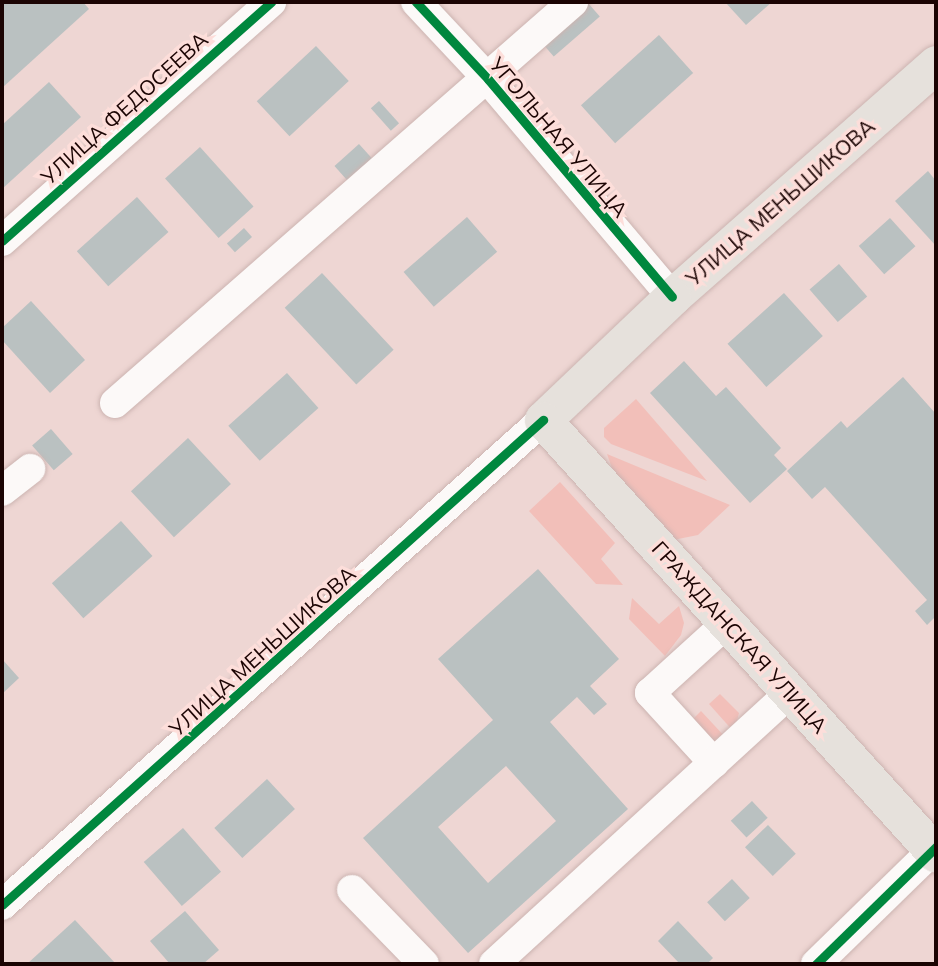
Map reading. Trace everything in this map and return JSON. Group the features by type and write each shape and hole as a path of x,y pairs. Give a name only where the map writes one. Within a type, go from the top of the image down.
{"main road":[{"name":"УЛИЦА МЕНЬШИКОВА","path":"543,421 672,298 936,65"},
{"name":"ГРАЖДАНСКАЯ УЛИЦА","path":"543,421 935,850"}],"street":[{"name":"УЛИЦА ФЕДОСЕЕВА","path":"2,241 271,2"},
{"name":"УГОЛЬНАЯ УЛИЦА","path":"416,2 488,79 672,298"},
{"path":"115,403 573,2"},
{"name":"УЛИЦА МЕНЬШИКОВА","path":"2,905 543,421"},
{"path":"2,491 30,469"},
{"path":"714,763 650,693 727,623"},
{"path":"494,964 790,693"},
{"path":"816,964 935,850"},
{"path":"352,890 424,964"}],"shaded area":[{"path":"636,399 707,481 611,444 604,437 604,428"},
{"path":"607,454 730,505 698,535 673,540 614,474"},
{"path":"560,482 615,543 601,559 623,585 596,584 529,511"},
{"path":"632,598 659,624 679,606 684,623 681,635 665,656 629,619"},
{"path":"720,694 739,713 734,732 709,704"},
{"path":"701,711 727,739 714,744 690,722"}],"building":[{"path":"2,2 83,2 89,9 2,88"},
{"path":"725,2 772,2 746,25"},
{"path":"588,3 600,17 554,57 542,43"},
{"path":"659,35 693,73 615,143 581,105"},
{"path":"316,46 349,81 289,136 257,101"},
{"path":"49,82 81,117 2,189 2,125"},
{"path":"379,101 399,123 391,131 371,108"},
{"path":"359,144 378,165 353,187 334,166"},
{"path":"200,147 254,206 219,238 165,178"},
{"path":"928,171 936,181 936,246 895,201"},
{"path":"137,197 168,232 108,286 77,251"},
{"path":"467,217 497,252 434,307 404,272"},
{"path":"890,218 915,246 884,274 859,246"},
{"path":"244,228 252,237 235,252 227,243"},
{"path":"839,264 867,296 838,322 810,290"},
{"path":"322,273 394,350 356,385 285,308"},
{"path":"784,293 823,336 766,387 728,344"},
{"path":"31,301 85,360 50,393 2,340 2,328"},
{"path":"684,361 716,396 726,387 781,448 774,455 787,469 750,503 650,393"},
{"path":"287,373 318,408 260,461 228,426"},
{"path":"903,377 936,414 936,616 927,625 915,611 927,600 825,487 812,499 787,471 841,421 847,428"},
{"path":"51,429 73,454 54,470 32,445"},
{"path":"188,438 231,484 174,537 131,491"},
{"path":"121,521 152,556 83,618 52,583"},
{"path":"538,569 619,659 590,686 607,704 594,715 577,697 550,722 628,809 468,953 363,838 493,720 438,659","holes":["506,766 556,821 488,883 438,827"]},
{"path":"2,659 19,678 2,694"},
{"path":"267,779 295,809 242,858 214,828"},
{"path":"752,801 768,818 746,838 731,821"},
{"path":"768,825 796,854 773,876 745,847"},
{"path":"183,828 221,872 182,906 144,862"},
{"path":"732,879 750,898 725,921 707,902"},
{"path":"185,911 219,950 203,964 170,964 150,941"},
{"path":"75,920 116,964 27,964"},
{"path":"678,921 713,958 707,964 680,964 658,941"}],"cycle path":[{"path":"2,241 271,2"},
{"path":"416,2 488,79 672,297"},
{"path":"2,905 543,420"},
{"path":"816,964 936,847"}]}
